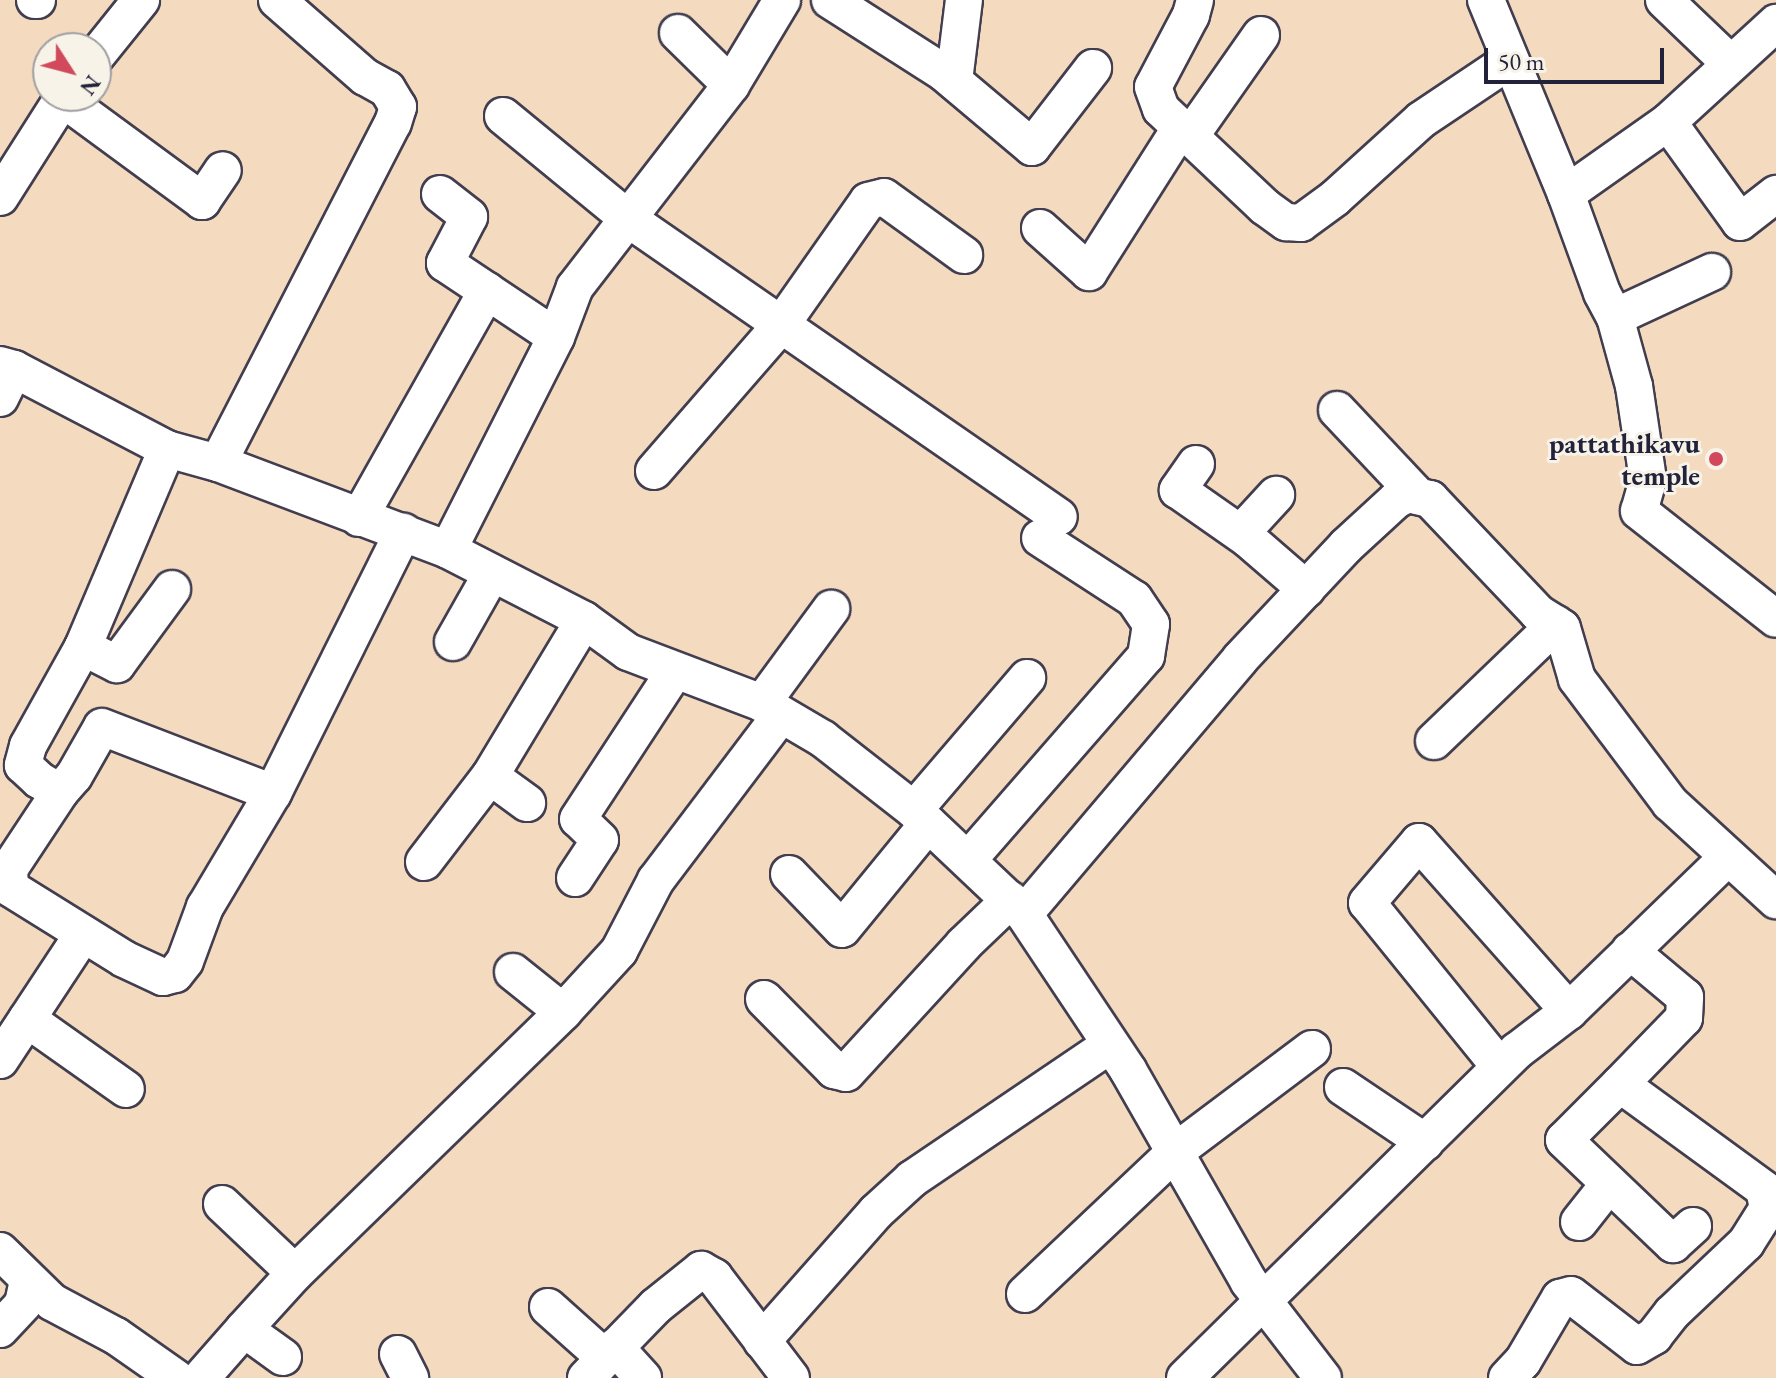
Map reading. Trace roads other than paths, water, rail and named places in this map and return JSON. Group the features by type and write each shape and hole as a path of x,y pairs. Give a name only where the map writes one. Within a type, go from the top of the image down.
{"street":[{"path":"112,36 141,0"},
{"path":"218,463 393,123 398,107 387,89 365,77 277,0"},
{"path":"448,550 556,337 575,287 731,85 782,0"},
{"path":"830,0 954,81 1032,147 1093,68"},
{"path":"954,81 964,0"},
{"path":"1195,0 1191,15 1153,87 1161,109 1265,207 1286,222 1301,223 1335,198 1421,120 1509,61"},
{"path":"1486,0 1566,194 1602,293 1615,317 1634,386 1648,480 1639,511 1776,619"},
{"path":"1664,0 1730,63"},
{"path":"1566,194 1668,122 1775,25"},
{"path":"678,33 731,85"},
{"path":"1040,228 1089,272 1186,131 1261,35"},
{"path":"0,197 54,112"},
{"path":"83,112 202,201 223,170"},
{"path":"503,116 627,218 781,325 1050,528 1134,599 1151,624 1146,656 968,860"},
{"path":"1668,122 1740,222 1776,194"},
{"path":"440,194 469,217 445,263 556,337"},
{"path":"654,471 781,325 868,201 884,197 964,255"},
{"path":"1615,317 1712,272"},
{"path":"359,518 487,291"},
{"path":"5,377 167,449 218,463 448,550 584,620 628,652 772,709 823,739 921,817 1017,907 1128,1070 1263,1301 1323,1378"},
{"path":"1337,410 1418,496"},
{"path":"60,792 39,780 23,765 28,746 83,647 167,449"},
{"path":"1196,464 1178,490 1241,533 1306,589"},
{"path":"764,999 834,1070 846,1073 953,955 1017,907 1306,589 1396,500 1408,494 1430,499 1457,523 1497,573 1538,613 1562,628 1577,679 1670,803 1776,900"},
{"path":"1241,533 1276,495"},
{"path":"273,793 102,727 74,776 9,869 5,884 83,934 163,977 175,974 185,961 205,907 273,793 403,532"},
{"path":"453,642 492,573"},
{"path":"83,647 117,664 172,589"},
{"path":"201,1378 295,1273 563,1012 619,951 656,880 772,709 831,609"},
{"path":"424,862 490,776 584,620"},
{"path":"1434,741 1556,624"},
{"path":"575,878 600,840 578,819 675,671"},
{"path":"789,874 842,929 921,817 1027,678"},
{"path":"490,776 527,803"},
{"path":"1500,1067 1367,903 1419,842 1569,1011"},
{"path":"1185,1378 1500,1067 1569,1011 1727,858"},
{"path":"0,1060 83,934"},
{"path":"1630,951 1685,997 1684,1018 1564,1140 1673,1244 1693,1226"},
{"path":"513,972 563,1012"},
{"path":"27,1019 126,1089"},
{"path":"762,1341 876,1212 912,1179 1110,1045"},
{"path":"1025,1294 1176,1151 1312,1049"},
{"path":"1507,1378 1523,1361 1560,1298 1571,1295 1637,1346 1654,1336 1672,1313 1746,1243 1768,1208 1764,1189 1620,1084"},
{"path":"1343,1087 1425,1142"},
{"path":"1579,1222 1609,1184"},
{"path":"222,1204 295,1273"},
{"path":"0,1251 52,1302 116,1336 176,1378"},
{"path":"602,1361 656,1306 701,1270 714,1277 791,1378"},
{"path":"0,1329 23,1304 28,1280"},
{"path":"548,1307 602,1361 643,1378"},
{"path":"244,1329 283,1357"}],"place":[{"name":"pattathikavu temple","path":"1716,459"}]}
